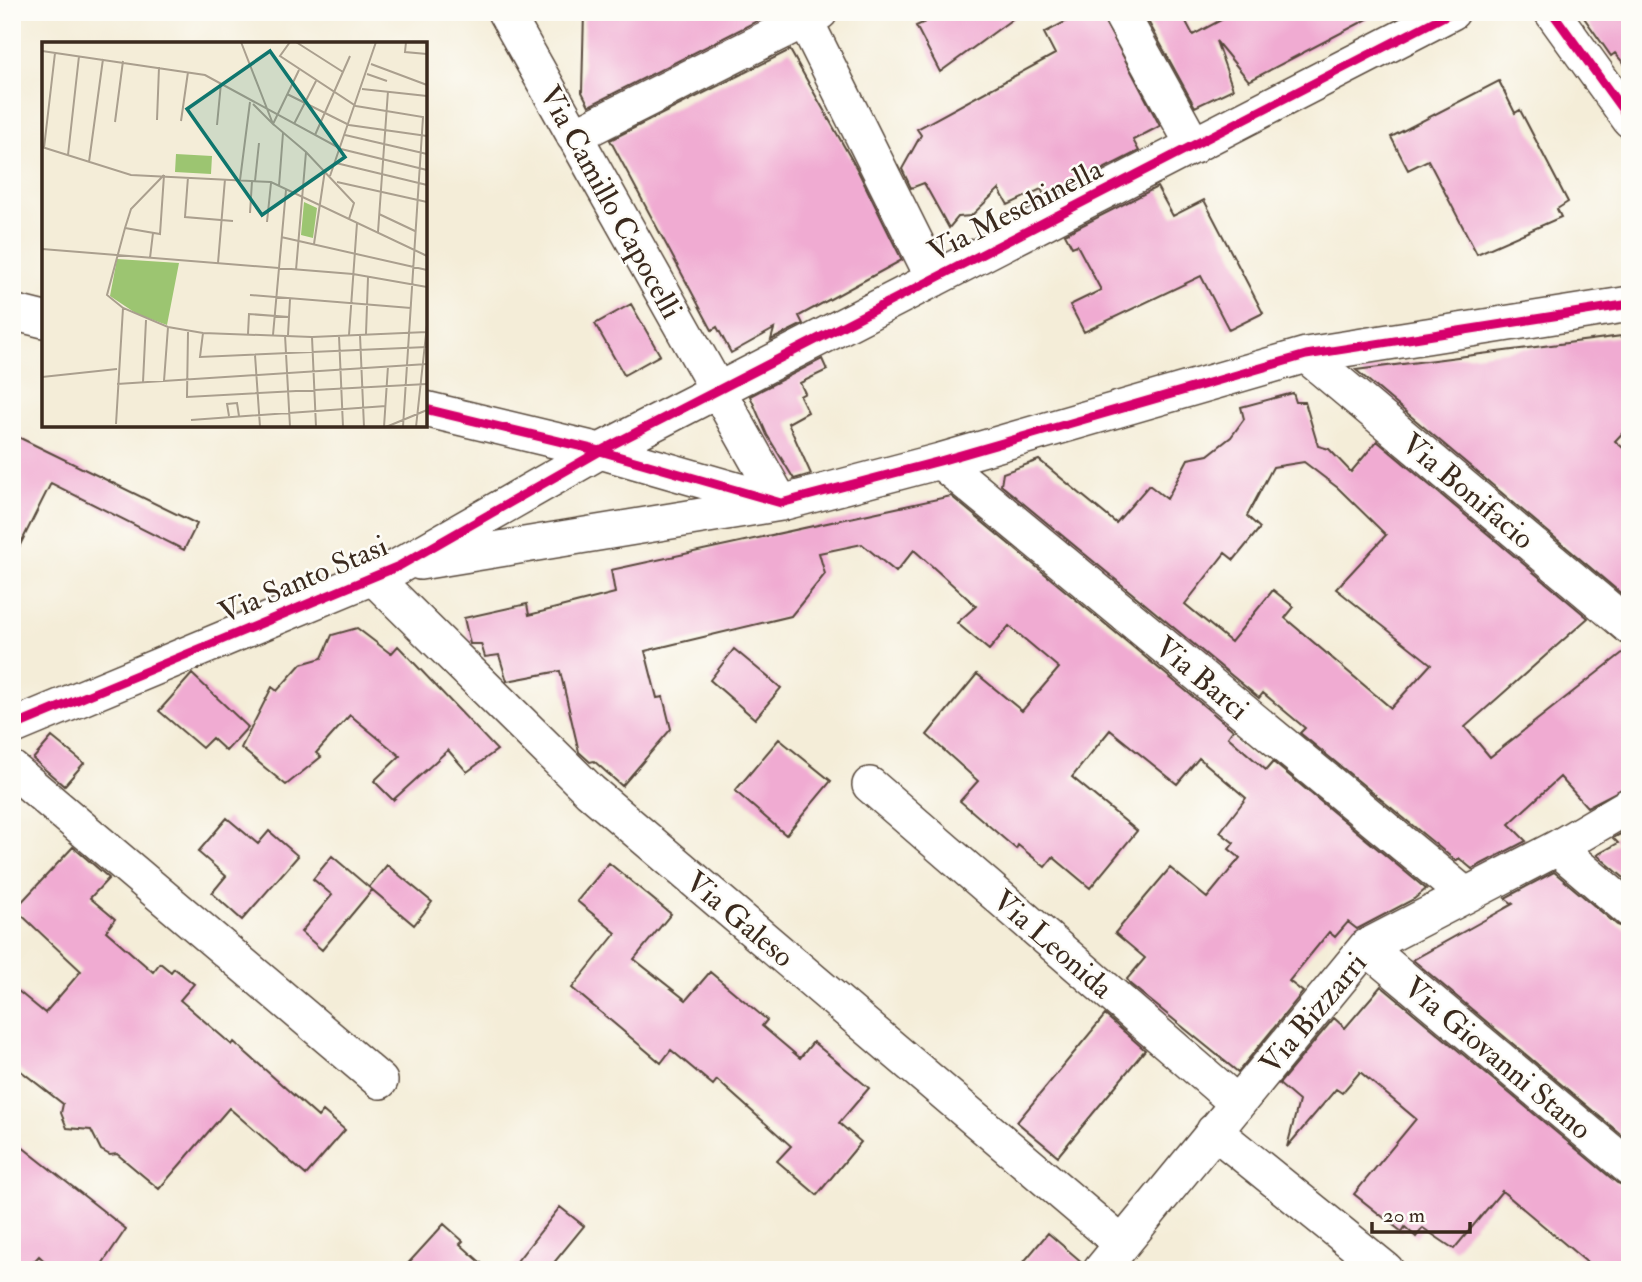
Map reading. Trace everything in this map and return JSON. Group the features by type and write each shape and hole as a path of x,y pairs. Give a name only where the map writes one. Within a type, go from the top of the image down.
{"street":[{"name":"Via Camillo Capocelli","path":"505,12 780,503"},
{"path":"1120,12 1194,146"},
{"name":"Via Meschinella","path":"600,451 1452,12"},
{"path":"1552,12 1630,120"},
{"path":"574,136 809,15 934,279"},
{"name":"Via Santo Stasi","path":"386,571 780,503 940,461 1306,355 1630,304"},
{"path":"12,312 42,320"},
{"name":"Via Bonifacio","path":"1306,355 1630,627"},
{"path":"427,410 600,451 780,503"},
{"name":"Via Santo Stasi","path":"12,727 386,571 600,451"},
{"name":"Via Barci","path":"940,461 1465,895"},
{"name":"Via Galeso","path":"386,571 590,791 1112,1257"},
{"path":"12,769 380,1081"},
{"name":"Via Leonida","path":"870,785 1237,1103"},
{"name":"Via Bizzarri","path":"1112,1257 1366,947 1557,848 1630,805"},
{"path":"1557,848 1630,910"},
{"name":"Via Giovanni Stano","path":"1366,947 1630,1168"},
{"path":"1214,1131 1386,1270"}],"building":[{"path":"584,12 771,14 589,106 582,92"},
{"path":"920,12 1022,12 940,72 916,26 925,22"},
{"path":"1084,12 1100,12 1160,126 1133,140 1139,151 1046,198 1041,189 1008,205 999,189 971,216 958,217 949,228 924,183 911,188 902,169 921,135 917,129 1055,54 1044,33"},
{"path":"1143,12 1181,12 1193,35 1236,12 1381,12 1249,81 1216,41 1233,89 1195,107"},
{"path":"1580,12 1630,12 1630,71 1615,53 1611,56"},
{"path":"790,50 858,171 902,260 799,316 803,324 771,340 774,329 731,353 717,327 712,330 610,140"},
{"path":"1499,81 1515,113 1520,110 1568,202 1557,209 1561,217 1477,254 1428,160 1408,170 1391,137"},
{"path":"1157,187 1173,216 1204,200 1263,313 1229,330 1201,276 1084,332 1070,305 1101,290 1077,245 1072,247 1065,234"},
{"path":"631,304 660,355 624,375 595,324"},
{"path":"1630,335 1630,425 1615,441 1630,454 1630,601 1356,370"},
{"path":"822,359 827,370 800,383 805,393 800,396 808,412 788,423 811,474 794,479 767,435 750,396"},
{"path":"1293,393 1296,402 1305,402 1318,446 1329,449 1351,472 1377,441 1588,618 1465,727 1490,757 1630,647 1630,785 1587,807 1560,777 1509,824 1526,841 1472,869 1459,858 1456,861 1300,733 1305,728 1263,693 1259,698 1001,485 1003,473 1039,460 1116,523 1149,485 1167,499 1188,459 1208,455 1231,437 1244,419 1241,407","holes":["1304,462 1338,488 1386,535 1336,589 1431,664 1391,708 1285,618 1294,607 1273,590 1231,642 1185,604 1225,553 1234,560 1260,528 1247,516 1273,467"]},
{"path":"12,434 197,524 184,550 51,483 12,561"},
{"path":"951,496 1233,730 1228,737 1266,770 1273,762 1426,889 1414,899 1357,929 1348,922 1335,937 1329,932 1289,981 1303,992 1238,1072 1130,984 1127,979 1145,958 1115,933 1170,868 1207,898 1240,858 1229,849 1234,843 1220,832 1246,798 1199,758 1177,784 1110,730 1072,777 1137,831 1090,888 1053,857 1045,867 1018,845 1016,849 960,801 978,781 927,735 977,674 1022,711 1059,668 1009,626 989,650 957,623 976,606 914,550 896,572 862,544 819,553 825,574 791,616 645,651 657,698 663,697 671,729 622,786 594,761 590,762 579,752 560,671 507,681 499,655 485,657 481,644 470,644 464,618 527,604 529,615 615,593 611,570"},
{"path":"357,628 391,654 398,646 497,750 467,772 448,750 393,800 374,781 400,756 350,715 316,753 321,757 286,785 241,748 272,687 277,691 301,664 322,658 332,635"},
{"path":"734,649 781,688 755,719 710,680"},
{"path":"192,674 248,727 226,751 212,738 202,748 159,711"},
{"path":"52,737 84,763 64,786 33,759"},
{"path":"779,739 831,781 786,835 735,791"},
{"path":"227,818 258,844 269,831 298,856 242,920 212,893 226,876 198,852"},
{"path":"1630,829 1630,883 1597,855 1618,843 1613,838"},
{"path":"73,847 109,878 90,898 115,919 106,931 153,972 160,963 171,972 174,968 194,984 180,1000 232,1045 234,1042 318,1117 323,1111 345,1130 306,1175 229,1108 159,1189 117,1154 110,1155 101,1150 91,1130 67,1128 61,1113 63,1104 12,1064 12,986 45,1013 81,971 15,909"},
{"path":"332,856 372,890 322,950 301,932 332,895 313,879"},
{"path":"609,863 671,914 634,959 686,1000 710,972 767,1020 762,1026 800,1058 813,1042 869,1088 839,1123 861,1142 817,1195 777,1161 791,1146 717,1080 713,1085 671,1050 661,1063 572,988 616,933 577,901"},
{"path":"387,865 432,902 414,925 369,887"},
{"path":"1554,872 1617,925 1630,930 1630,1142 1413,960 1513,904 1505,898"},
{"path":"1381,986 1617,1183 1630,1188 1630,1270 1596,1270 1502,1191 1454,1249 1423,1228 1416,1237 1405,1227 1402,1232 1354,1194 1416,1119 1360,1072 1342,1093 1336,1089 1287,1147 1299,1101 1279,1084 1334,1018 1345,1028"},
{"path":"1105,1015 1145,1050 1058,1156 1017,1122"},
{"path":"12,1139 126,1229 98,1270 54,1270 39,1256 26,1270 12,1270"},
{"path":"560,1207 584,1226 548,1270 510,1270"},
{"path":"444,1224 463,1241 460,1244 489,1270 402,1270"},
{"path":"1048,1233 1083,1263 1081,1270 1017,1270"}],"cycle path":[{"path":"12,727 399,566 600,451 1452,12"},
{"path":"1552,12 1630,120"},
{"path":"427,409 600,451 781,503 940,461 1306,355 1630,304"}]}
